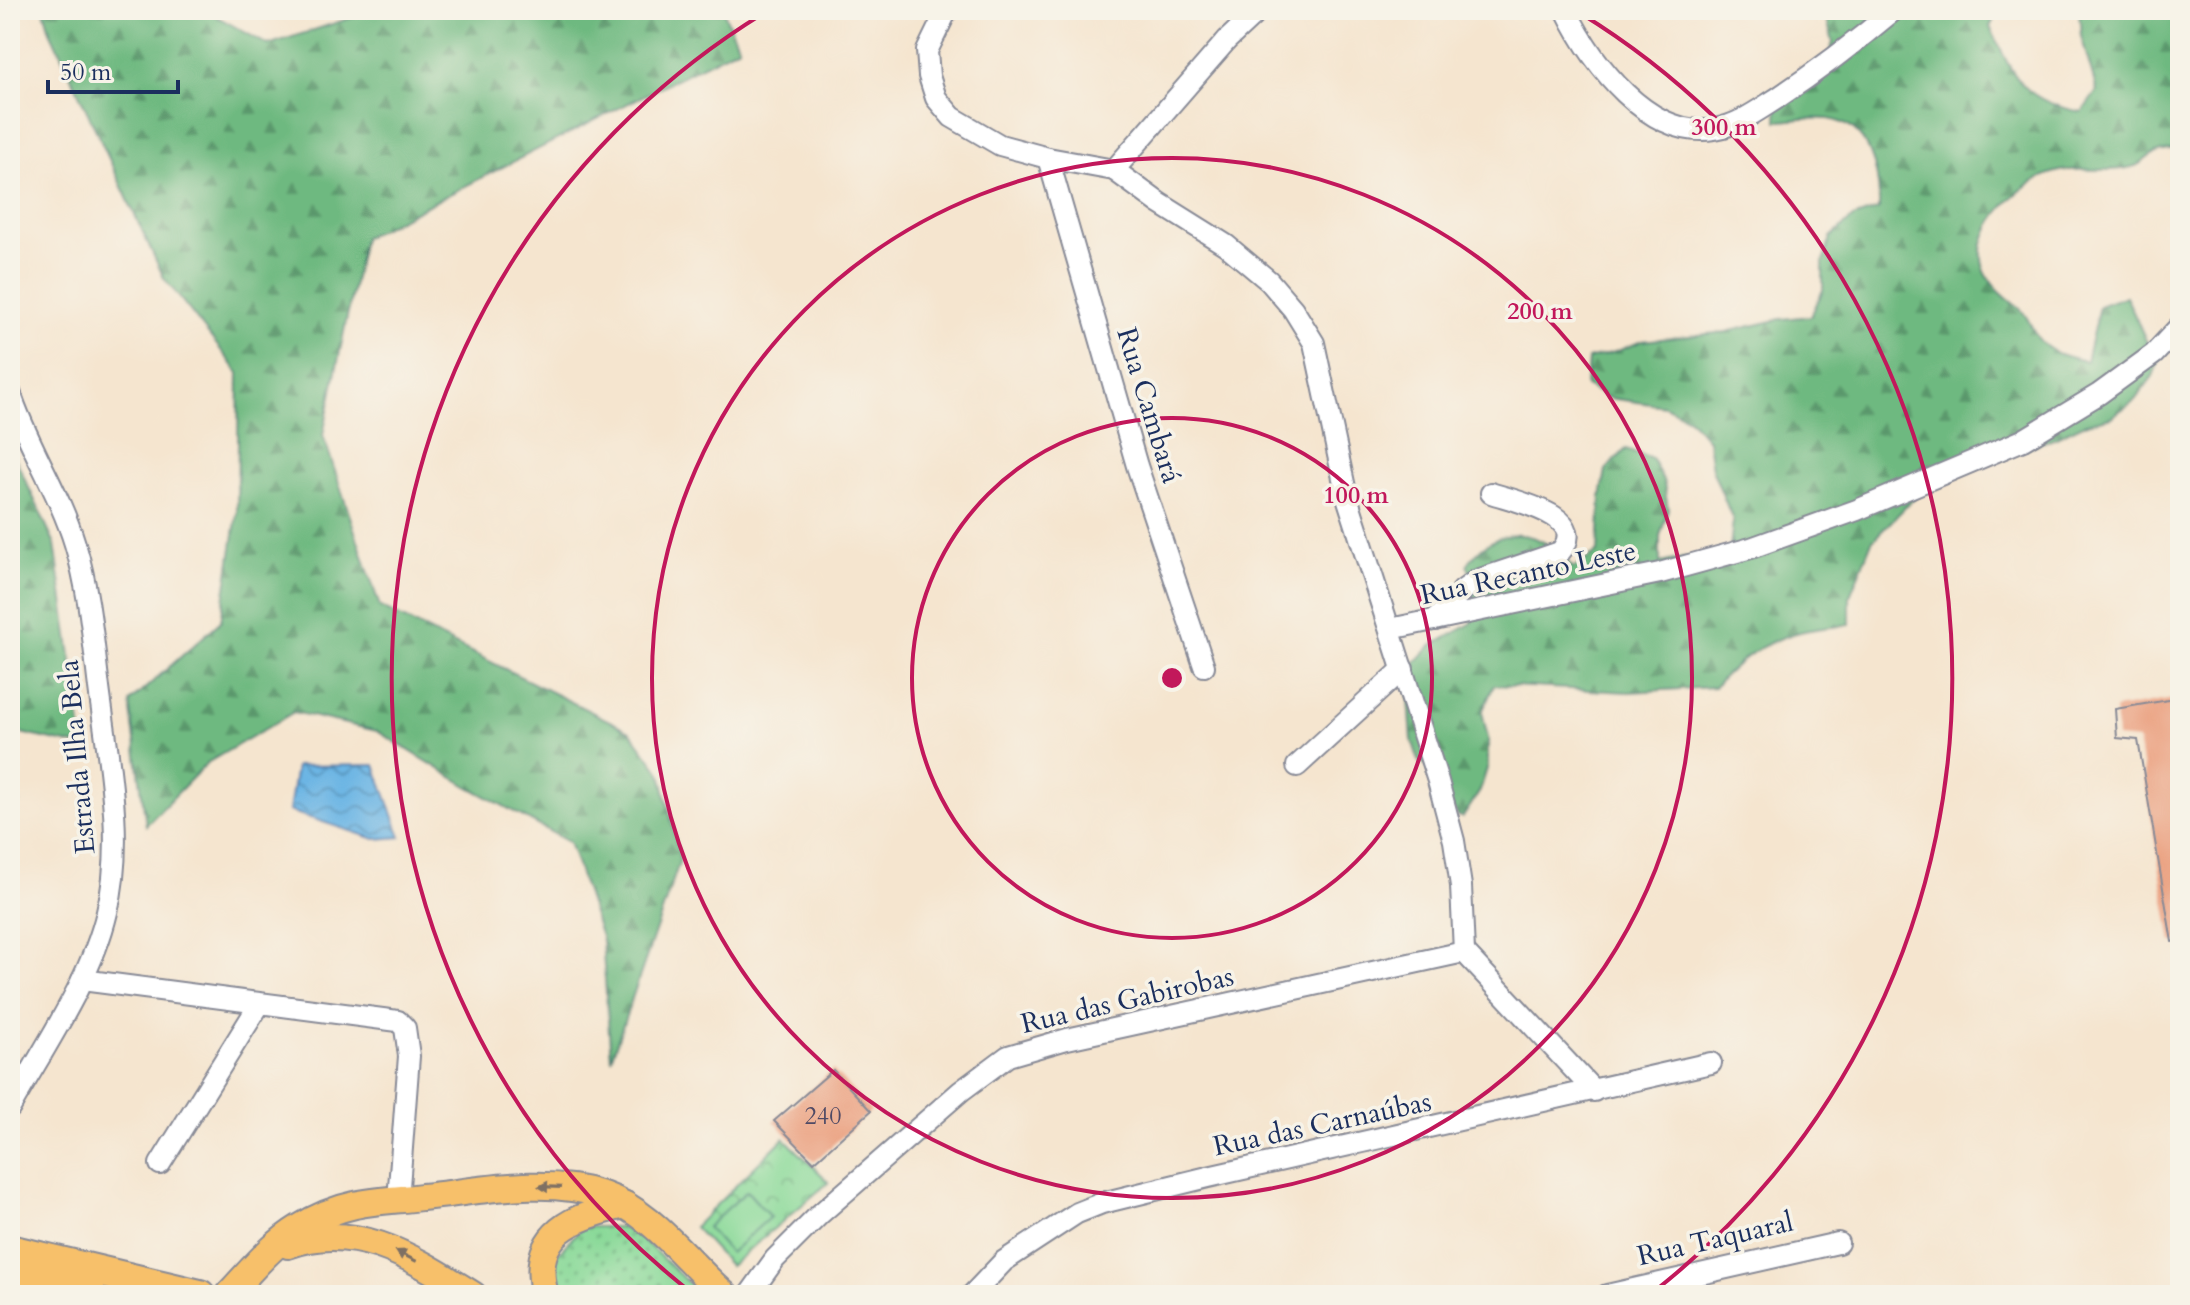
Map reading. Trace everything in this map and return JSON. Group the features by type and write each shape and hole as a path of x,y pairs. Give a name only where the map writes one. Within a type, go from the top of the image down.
{"highway":[{"path":"10,1230 83,1284"},
{"path":"10,1250 83,1284"},
{"path":"10,1275 188,1292"}],"main road":[{"path":"228,1295 268,1253 298,1229 326,1215 355,1205 539,1186 571,1188 625,1205 681,1251 725,1295"},
{"path":"545,1295 541,1264 547,1245 557,1233 572,1220 625,1205"},
{"path":"268,1253 308,1237 367,1239 424,1265 473,1295"},
{"path":"10,1289 83,1284"}],"street":[{"path":"947,10 927,51 929,76 936,98 952,117 1000,145 1048,158 1114,170 1227,40 1259,10"},
{"path":"1566,10 1614,83 1643,109 1677,127 1714,129 1751,115 1828,64 1894,10"},
{"name":"Rua Cambará","path":"1048,158 1137,466 1204,666"},
{"name":"Rua Recanto Leste","path":"1114,170 1226,245 1269,281 1293,309 1314,343 1347,497 1390,629 1660,573 1751,548 1857,510 2023,440 2099,394 2154,354 2180,326"},
{"name":"Estrada Ilha Bela","path":"10,392 19,422 74,542 89,604 113,817 113,877 107,914 82,980 10,1108"},
{"path":"1435,620 1463,590 1477,580 1560,552 1565,547 1569,536 1565,525 1554,516 1491,493"},
{"path":"1390,629 1454,841 1461,886 1464,952 1594,1091"},
{"path":"1297,766 1403,669"},
{"name":"Rua das Gabirobas","path":"749,1295 775,1259 820,1214 961,1091 1008,1056 1067,1039 1464,952"},
{"path":"82,980 259,1005 391,1018 405,1028 409,1056 398,1200"},
{"path":"160,1164 259,1005"},
{"name":"Rua das Carnaúbas","path":"972,1295 1004,1261 1077,1213 1102,1203 1711,1063"},
{"name":"Rua Taquaral","path":"1607,1295 1838,1243"}],"green space":[{"path":"44,10 205,10 268,45 375,10 723,10 739,47 363,238 323,435 380,607 630,731 661,773 680,860 611,1059 602,940 569,842 467,786 377,731 294,712 207,763 146,825 130,702 221,621 237,514 239,373 164,278 50,31"},
{"path":"1824,10 1901,10 1913,17 1921,10 1998,10 1990,27 2022,84 2046,101 2082,112 2097,91 2081,36 2079,10 2163,10 2178,15 2180,149 2159,152 2138,165 2126,168 2065,170 2041,177 2026,186 1999,212 1983,245 1982,261 1988,277 2002,294 2022,310 2043,343 2060,354 2086,361 2099,306 2126,296 2149,347 2163,350 2153,376 2135,400 2111,417 2083,424 1928,484 1872,541 1850,596 1850,624 1800,632 1760,648 1714,687 1629,692 1494,685 1482,712 1488,738 1488,765 1480,791 1463,817 1458,816 1424,762 1420,764 1412,740 1407,671 1431,646 1472,623 1473,587 1467,565 1484,546 1504,536 1527,536 1550,546 1573,568 1598,552 1606,470 1626,449 1652,459 1664,483 1668,510 1660,536 1660,563 1730,549 1733,520 1712,469 1708,440 1689,418 1665,406 1609,398 1586,386 1588,359 1642,341 1726,332 1781,319 1811,316 1823,290 1823,263 1831,237 1853,218 1879,209 1875,166 1863,141 1854,131 1843,123 1828,119 1777,121 1778,94 1826,68 1833,42"},
{"path":"10,447 55,544 84,747 12,731 19,803 10,810"},
{"path":"784,1138 829,1182 730,1266 694,1227"},
{"path":"747,1191 770,1217 730,1253 707,1227"},
{"path":"582,1227 621,1227 643,1240 701,1295 560,1295 555,1290 553,1259"}],"water":[{"path":"375,765 401,837 375,839 289,811 296,766"}],"building":[{"path":"2180,698 2180,941 2172,942 2138,740 2117,738 2115,709"},
{"path":"833,1070 871,1111 814,1162 774,1121"}]}
